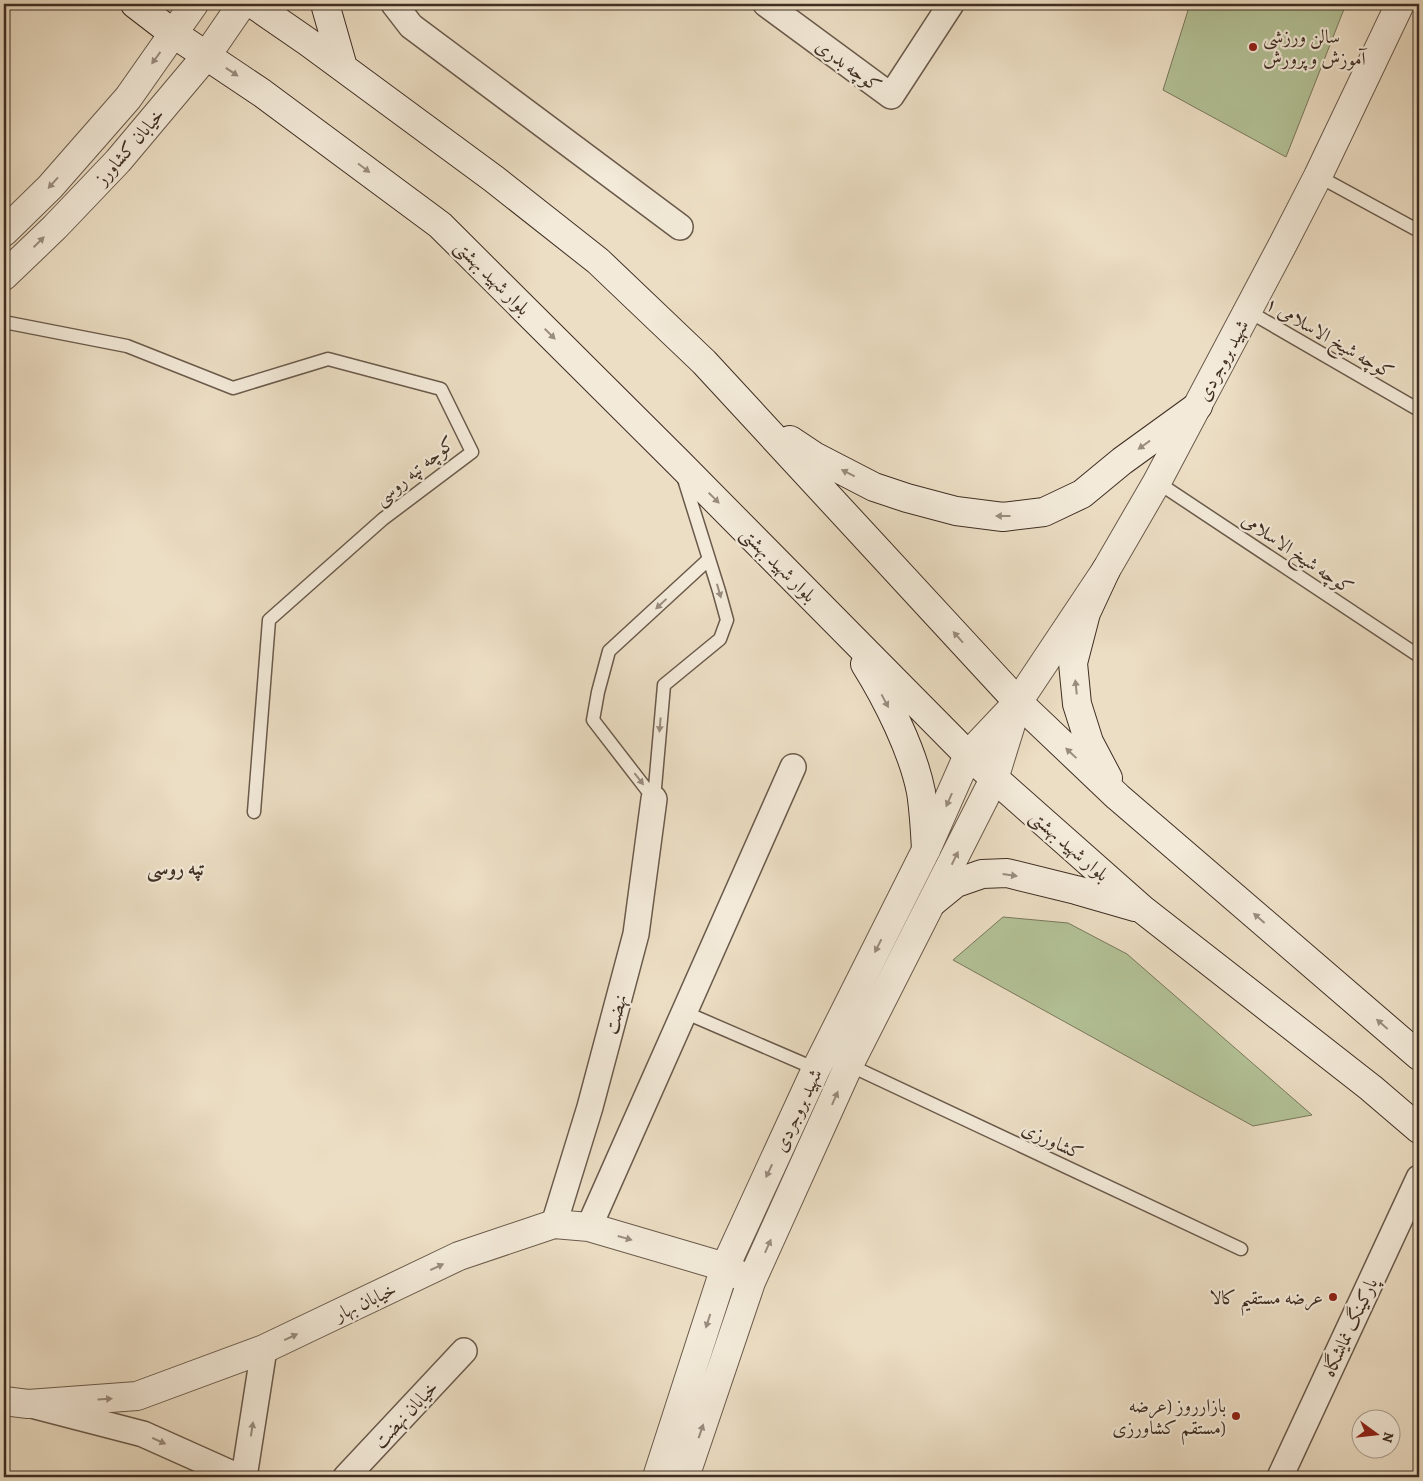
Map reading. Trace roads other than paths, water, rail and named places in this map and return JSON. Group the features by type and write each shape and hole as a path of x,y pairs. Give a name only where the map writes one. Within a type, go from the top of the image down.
{"main road":[{"name":"بلوار شهید بهشتی","path":"135,4 174,34 262,92 440,225 968,755 1142,909 1371,1088 1419,1129"},
{"name":"خیابان کشاورز","path":"4,232 50,187 128,98 194,4"},
{"name":"خیابان کشاورز","path":"4,276 118,161 208,55 242,4"},
{"path":"253,4 494,179 598,261 704,362 1018,702 1118,797 1419,1056"},
{"path":"325,4 343,68"},
{"name":"شهید بروجردی","path":"657,1477 725,1267 816,1069 926,850 968,755 1018,702 1106,570 1157,482 1318,176 1400,4"},
{"path":"750,412 814,456 874,486 908,498 956,511 1003,517 1044,512 1082,494 1122,461 1198,406"},
{"path":"1106,570 1086,613 1073,663 1077,704 1089,742 1118,797"},
{"path":"843,629 871,674 908,748 921,791 926,850"},
{"name":"شهید بروجردی","path":"685,1477 751,1282 849,1066 994,779 1018,702"},
{"path":"934,901 956,883 982,874 1007,874 1076,890 1142,909"},
{"name":"خیابان بهار","path":"16,1403 137,1396 264,1349 459,1256 554,1224 589,1227 725,1267 751,1282"}],"street":[{"path":"394,4 411,26 680,227"},
{"name":"کوچه بدری","path":"766,4 891,96 951,4"},
{"path":"589,1227 793,767"},
{"name":"نهضت","path":"554,1224 590,1107 636,934 654,799"},
{"name":"پارکینگ نمایشگاه","path":"1280,1477 1419,1178"},
{"path":"244,1477 264,1349"},
{"name":"خیابان نهضت","path":"346,1477 464,1351"},
{"path":"16,1403 143,1434 239,1477"}],"lane":[{"path":"1318,176 1419,231"},
{"name":"کوچه شیخ الاسلامی ۱","path":"1248,311 1419,410"},
{"name":"کوچه تپه روسی","path":"4,322 127,346 234,388 328,359 442,389 472,452 383,519 269,620 254,812"},
{"path":"654,799 664,685 720,640 727,620 678,462"},
{"name":"کوچه شیخ الاسلامی","path":"1157,482 1419,656"},
{"path":"654,799 593,720 598,692 610,651 709,559"},
{"path":"684,1012 816,1069"},
{"name":"کشاورزی","path":"849,1066 1241,1249"}],"place":[{"name":"سالن ورزشی آموزش و پرورش","path":"1253,47"},
{"name":"عرضه مستقیم کالا","path":"1333,1297"},
{"name":"بازارروز (عرضه مستقم کشاورزی)","path":"1236,1416"}],"district":[{"name":"تپه روسی","path":"176,868"}]}
